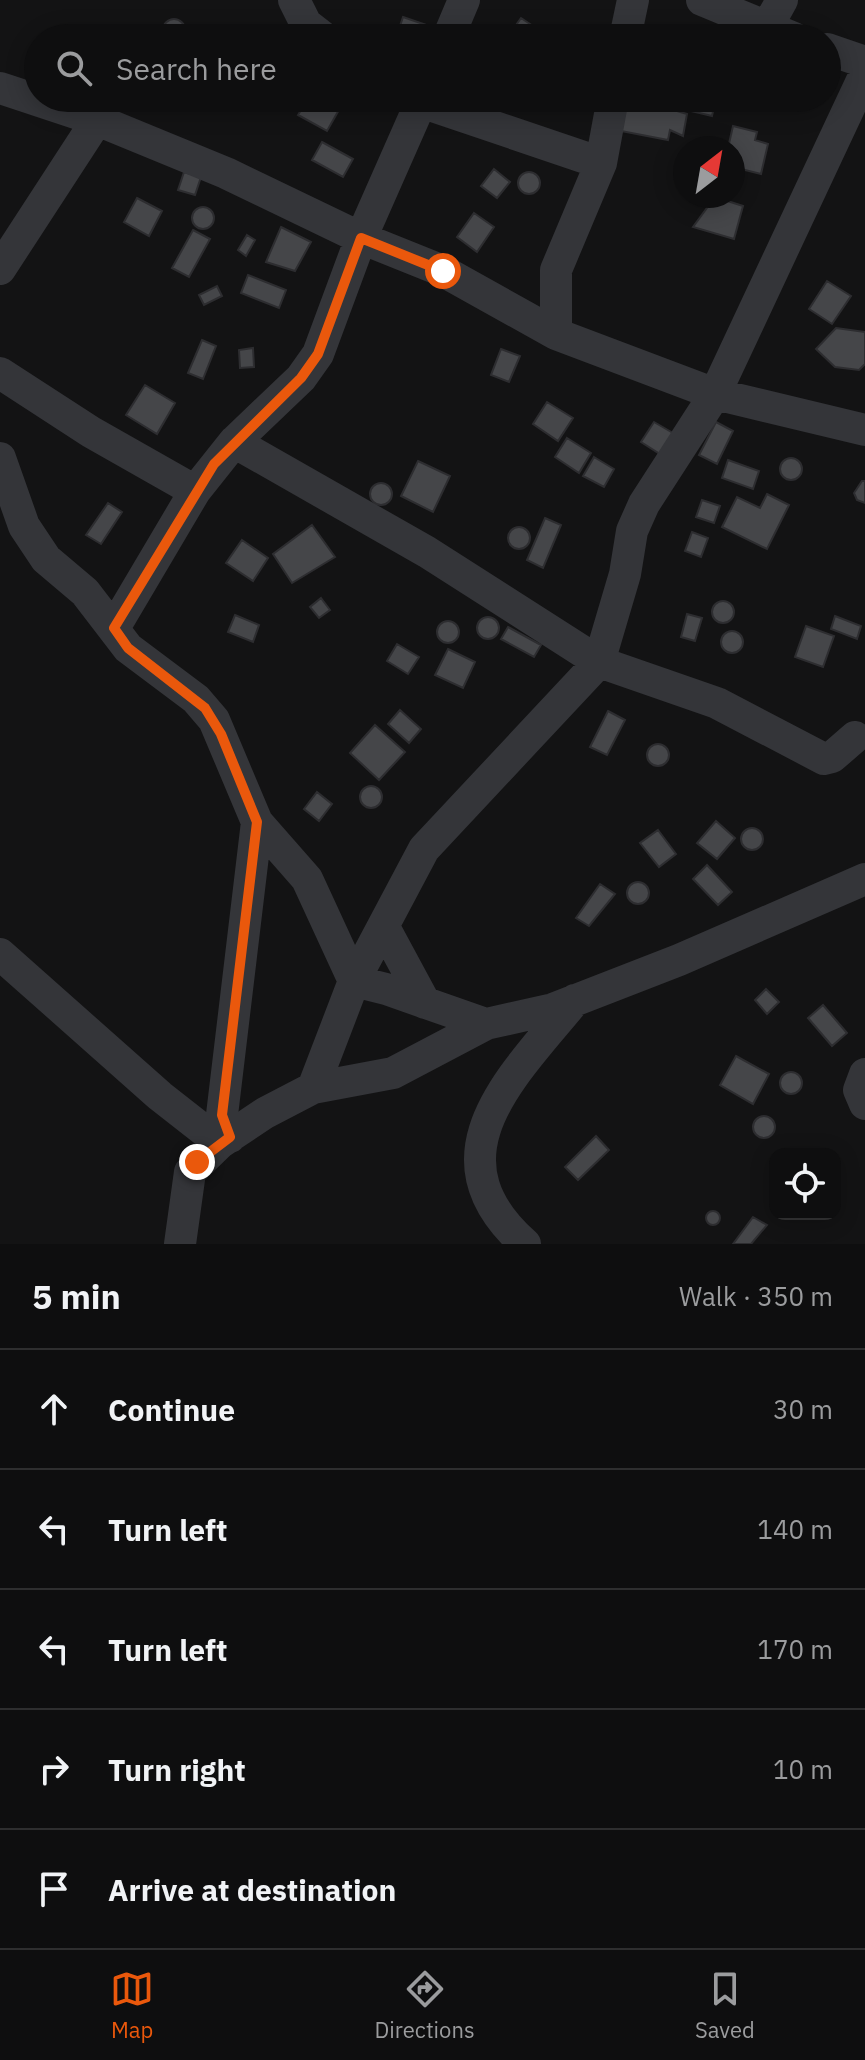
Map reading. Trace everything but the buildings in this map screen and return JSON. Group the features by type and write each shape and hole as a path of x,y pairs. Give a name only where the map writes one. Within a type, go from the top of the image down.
{"street":[{"path":"294,0 306,24"},
{"path":"454,24 464,0"},
{"path":"628,24 633,0"},
{"path":"702,0 759,24"},
{"path":"781,24 782,0"},
{"path":"841,54 865,62"},
{"path":"313,1088 354,981 424,849 599,662 625,574 632,531 644,504 715,394 865,74"},
{"path":"0,88 24,96"},
{"path":"73,112 226,173 361,238 443,271 556,334 715,394 861,419"},
{"path":"114,628 195,491 234,442 301,378 318,354 361,238 414,112"},
{"path":"456,112 601,163"},
{"path":"556,334 556,270 601,163 610,112"},
{"path":"0,269 97,120"},
{"path":"0,373 91,432 195,491"},
{"path":"234,442 427,552 599,662 717,703 824,759 832,757 862,732"},
{"path":"0,458 24,526 39,550 85,592 128,648 205,708 221,734 257,822 311,885 354,981 486,1024"},
{"path":"225,1140 222,1115 257,822"},
{"path":"180,1244 190,1172 225,1140 265,1113 313,1088 393,1073 486,1024 575,1000 679,960 865,879"},
{"path":"384,927 425,1003"},
{"path":"0,954 170,1105 225,1140"},
{"path":"525,1244 491,1203 480,1160 480,1136 503,1090 575,1000"},
{"path":"865,1074 859,1090 865,1104"}],"route":[{"path":"197,1162 230,1137 222,1115 257,822 214,720 196,699 128,648 114,628 214,464 301,378 318,354 361,238 443,271"}]}
